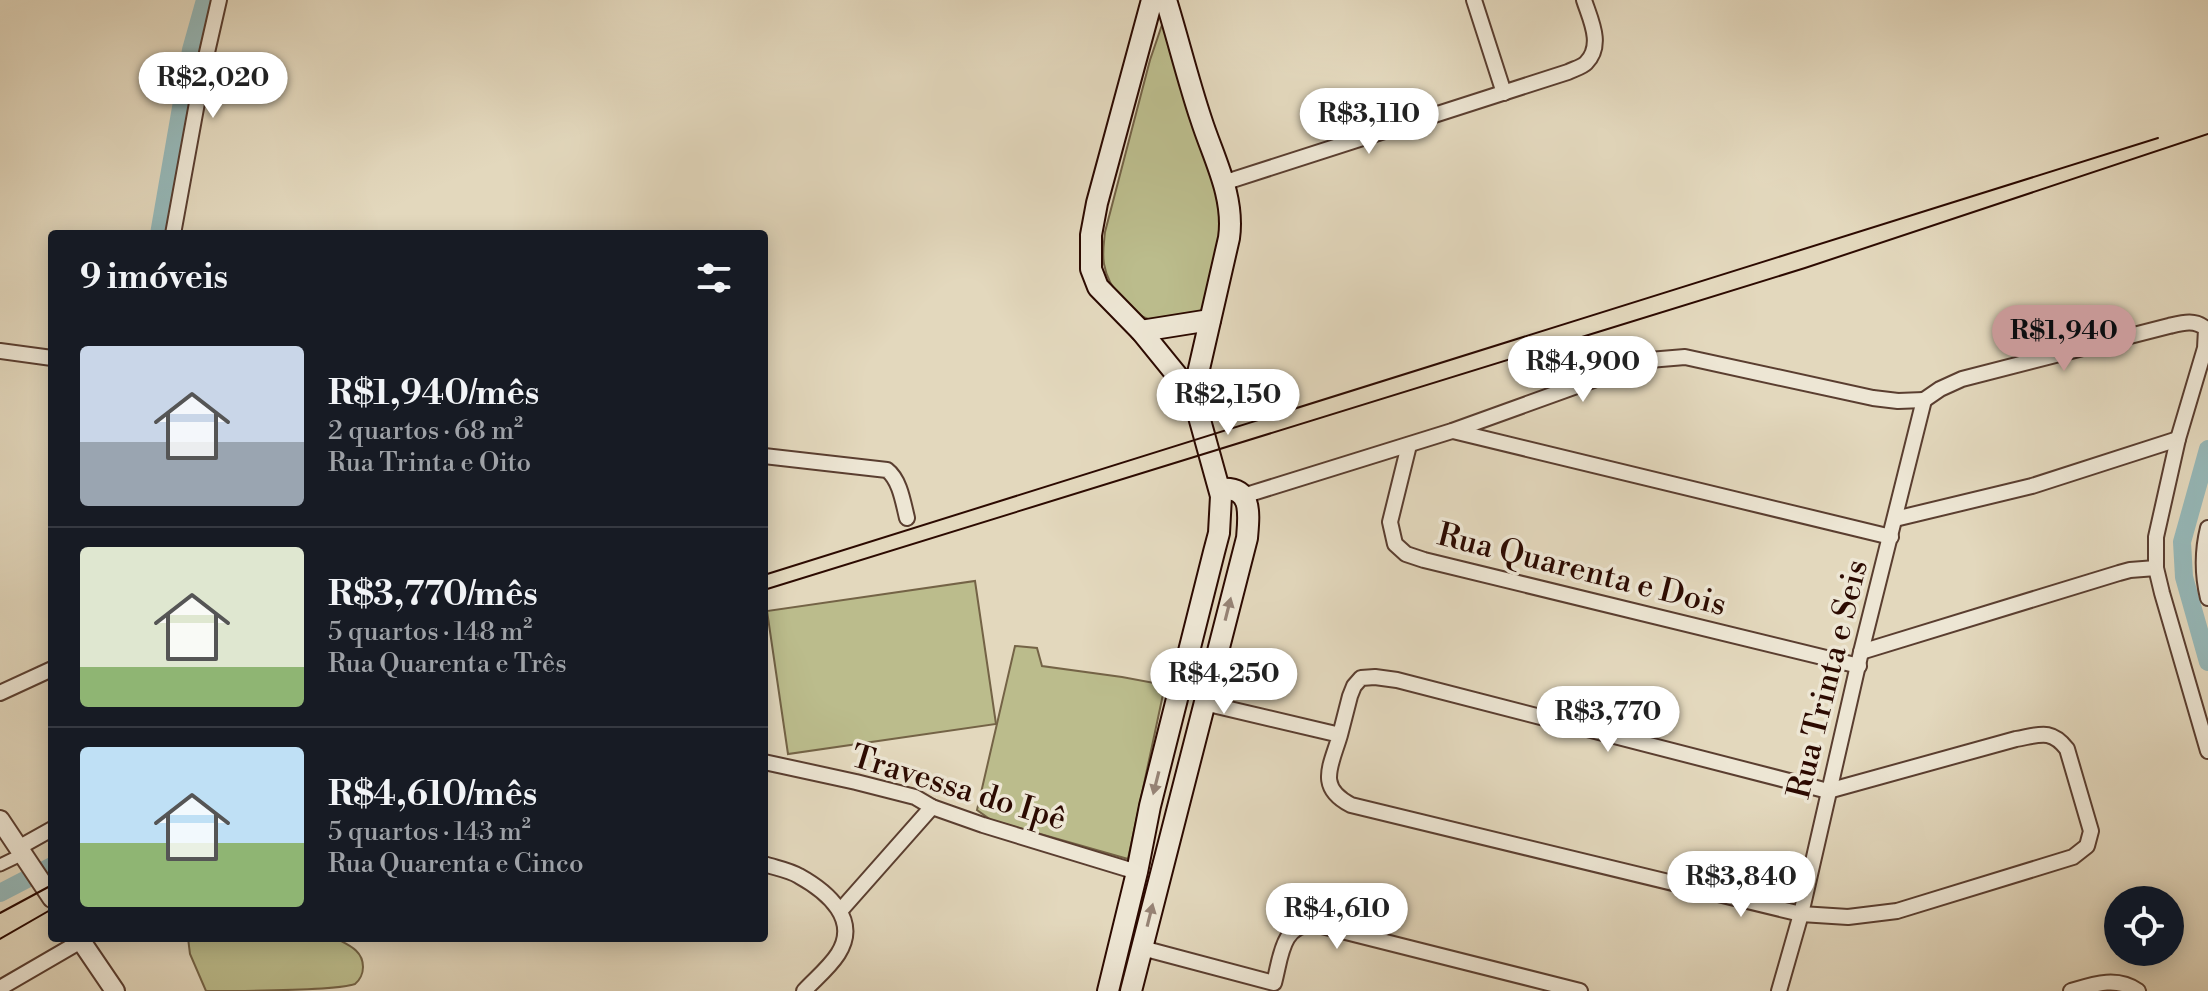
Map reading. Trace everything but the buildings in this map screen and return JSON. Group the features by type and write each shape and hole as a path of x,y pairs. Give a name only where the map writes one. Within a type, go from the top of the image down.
{"main road":[{"path":"1108,991 1150,806 1219,533 1221,511 1220,489 1193,395 1141,331 1098,287 1091,269 1091,235 1097,203 1152,0"},
{"path":"1166,0 1228,199 1231,225 1193,395"},
{"path":"1141,331 1210,320"},
{"path":"1131,991 1247,538 1247,504 1243,496 1231,488 1220,489"},
{"path":"1166,742 1193,748"}],"street":[{"path":"174,230 219,0"},
{"path":"1474,0 1504,93"},
{"path":"1223,183 1585,64 1595,42 1584,0"},
{"path":"1243,496 1452,431 1649,360 1685,357 1873,398 1924,400 1962,379 2169,326 2200,324 2206,329 2205,348 2178,439 2156,537 2156,568 2208,751"},
{"path":"0,351 48,357"},
{"name":"Rua Trinta e Seis","path":"1779,991 1801,914 1924,400"},
{"path":"1452,431 1891,537"},
{"path":"1895,519 2032,486 2178,439"},
{"name":"Rua Quarenta e Dois","path":"1409,445 1390,522 1395,544 1406,554 1860,659"},
{"path":"768,456 887,470 896,480 907,518"},
{"path":"2208,528 2204,583 2208,598"},
{"path":"1860,659 2130,570 2156,568"},
{"path":"0,693 48,671"},
{"path":"1375,677 1397,680 1828,791 2016,739 2045,734 2059,738 2067,749 2091,831 2087,846 2073,857 1897,911 1848,917 1801,914 1351,805 1336,798 1330,788 1329,773 1340,735 1354,686 1361,678 1375,677"},
{"path":"1204,703 1340,735"},
{"name":"Travessa do Ipê","path":"768,763 915,797 932,807 1137,872"},
{"path":"840,911 932,807"},
{"path":"0,820 16,849 48,892"},
{"path":"0,865 16,849 48,831"},
{"path":"768,865 797,875 818,888 840,911 846,923 844,940 837,955 804,991"},
{"path":"1142,948 1273,987 1287,938 1294,928 1314,924 1580,991"},
{"path":"0,988 75,942"},
{"path":"82,942 115,991"},
{"path":"2071,991 2110,982 2125,982 2138,991"}],"green space":[{"path":"1164,19 1227,222 1202,315 1174,321 1148,319 1130,308 1110,283 1103,252 1105,232 1150,60"},
{"path":"975,581 996,724 788,754 768,611"},
{"path":"1015,646 1037,648 1042,666 1165,685 1128,859 991,820 977,810"},
{"path":"188,942 342,942 358,952 363,967 355,984 344,986 206,991 190,954"}],"waterway":[{"path":"160,230 191,50 205,0"},
{"path":"2208,449 2182,542 2184,577 2208,662"},
{"path":"0,893 48,868"}],"tram line":[{"path":"768,589 1805,268 2208,134"},
{"path":"768,574 2158,138"},
{"path":"0,913 48,887"},
{"path":"0,939 48,911"}]}
